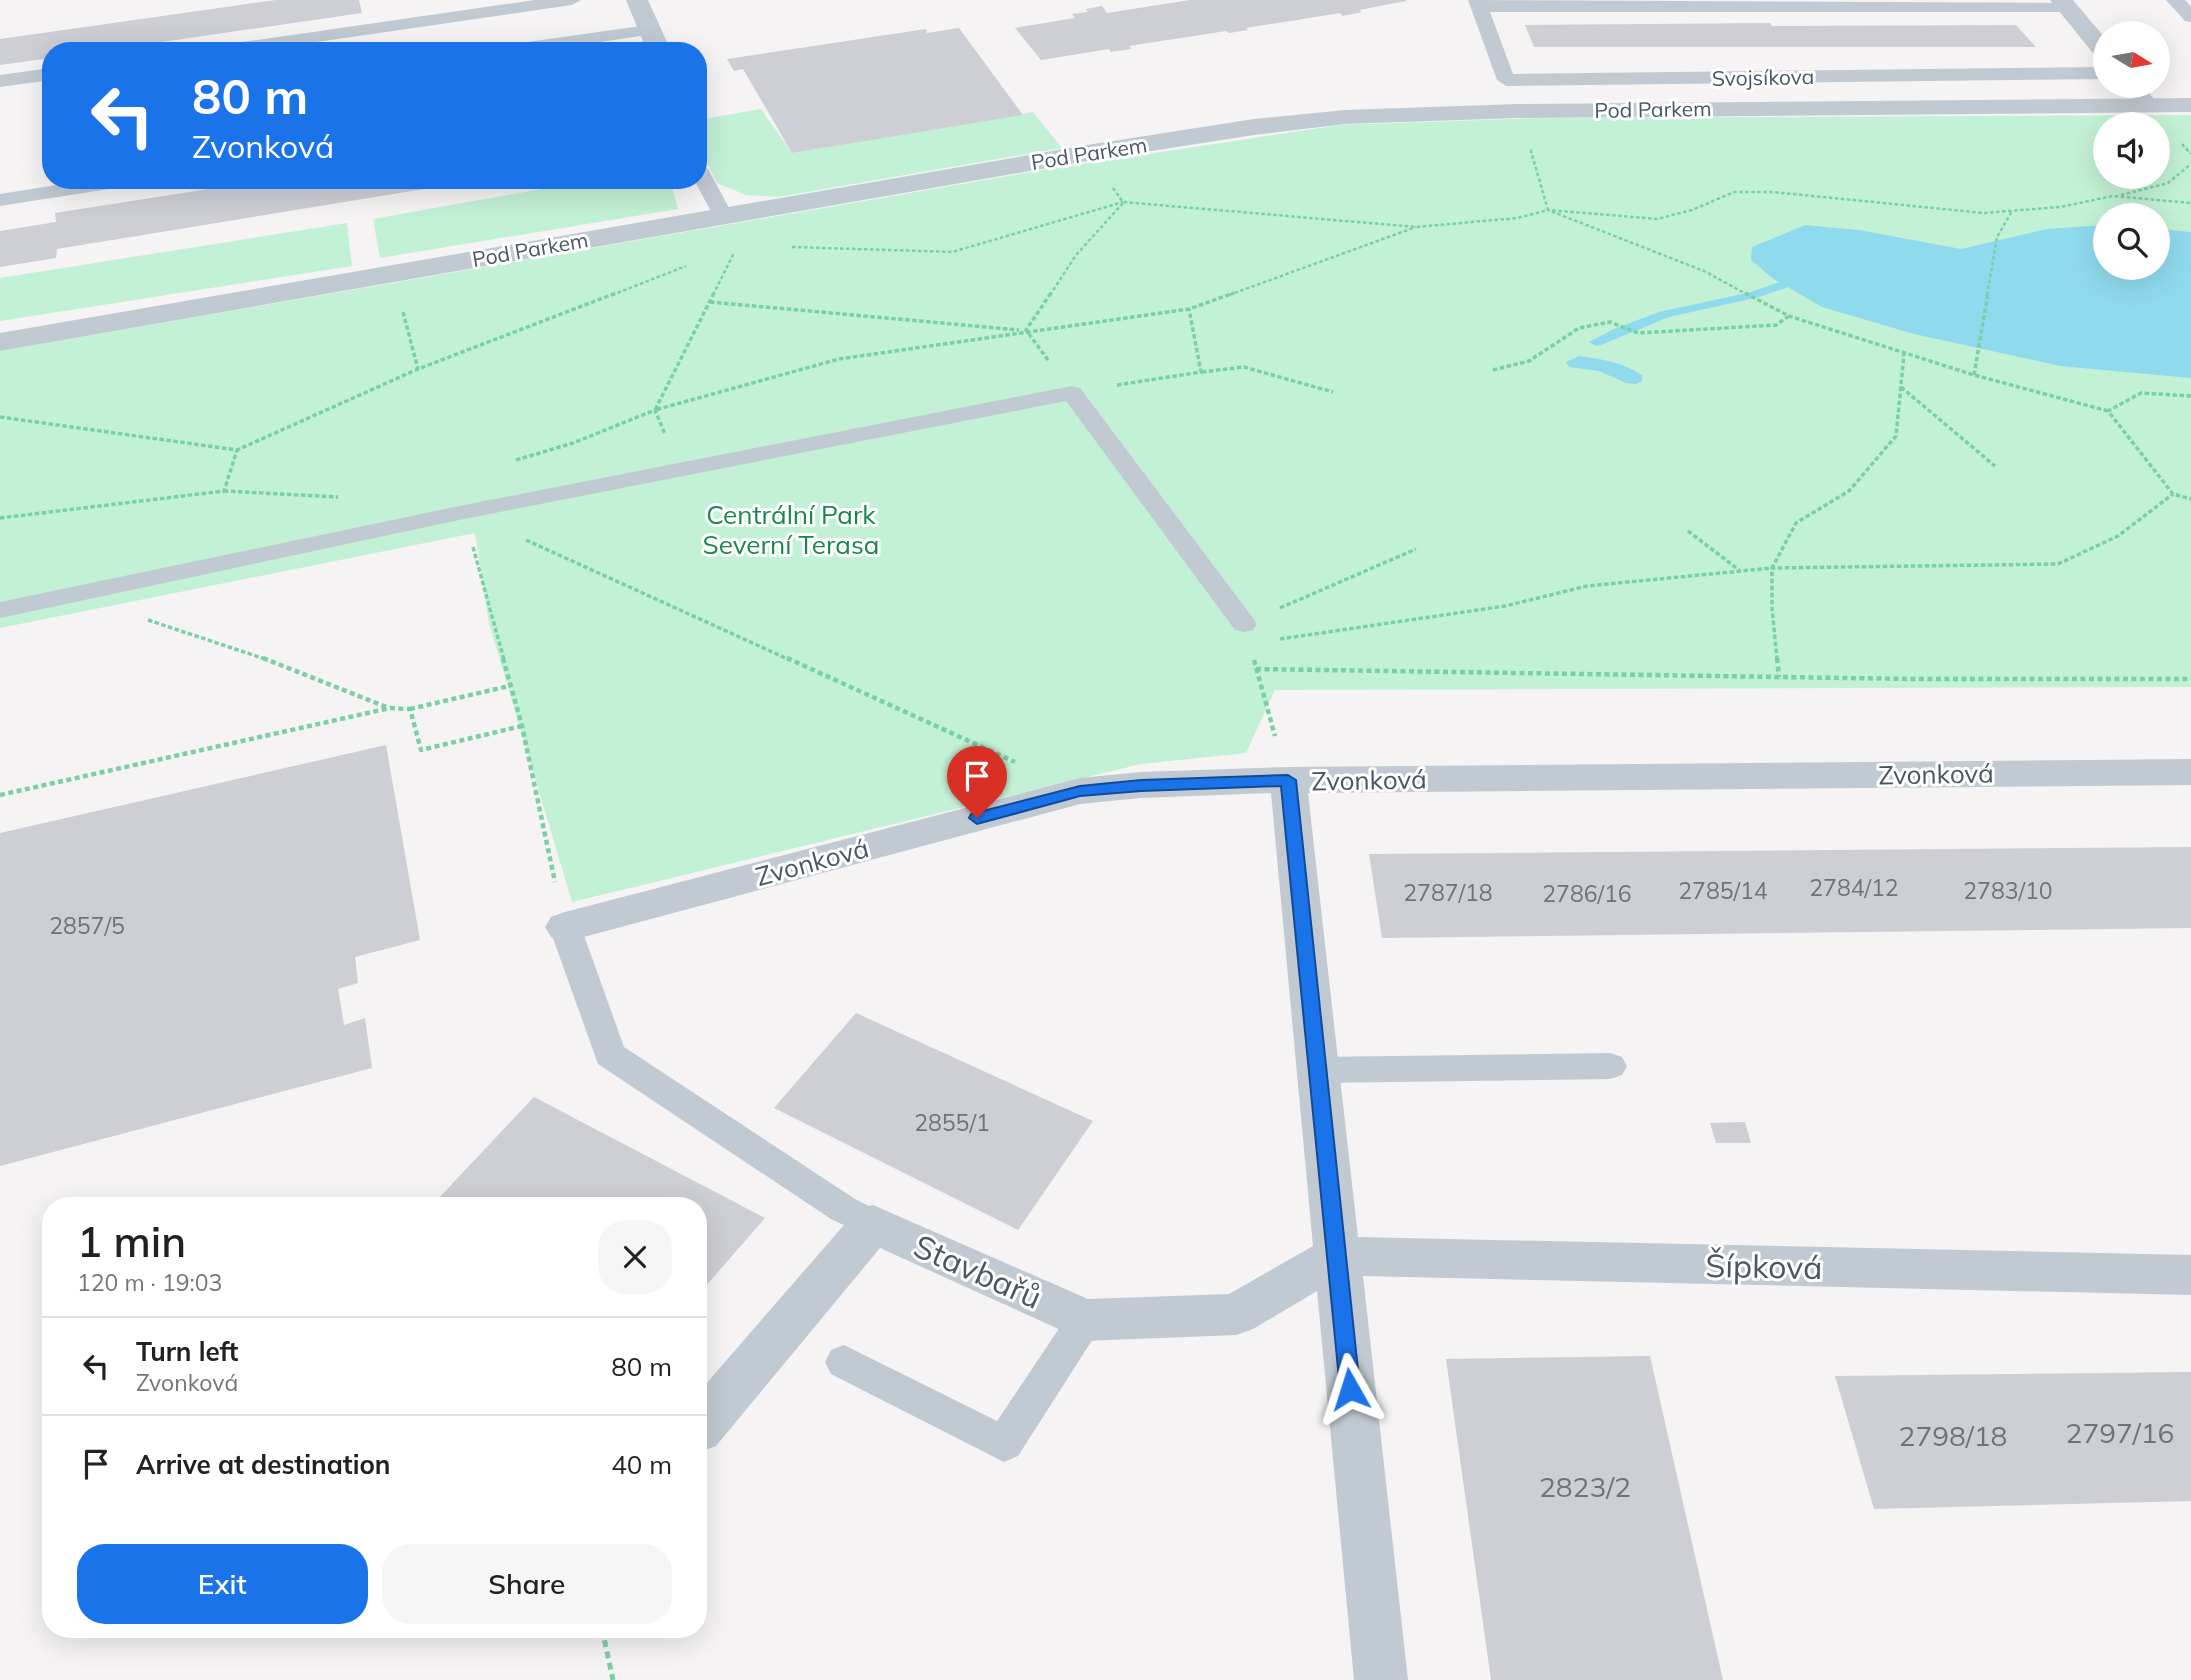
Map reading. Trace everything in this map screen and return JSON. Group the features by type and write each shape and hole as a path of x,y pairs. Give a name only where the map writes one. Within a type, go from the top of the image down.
{"street":[{"path":"637,0 654,42"},
{"path":"2064,4 2093,39"},
{"name":"Pod Parkem","path":"0,342 723,215 1254,127 1346,117 2093,96"},
{"name":"Pod Parkem","path":"2156,98 2191,105"},
{"name":"Zvonková","path":"565,927 1080,791 1141,785 1288,780 2191,772"},
{"path":"1288,780 1381,1680"},
{"path":"707,1419 873,1224"},
{"name":"Stavbařů","path":"873,1224 1084,1320 1236,1314 1336,1256"},
{"name":"Šípková","path":"1336,1256 2191,1275"}],"lane":[{"path":"278,42 572,0"},
{"path":"2175,0 2191,17"},
{"path":"1478,4 2064,4"},
{"name":"Svojsíkova","path":"1478,4 1506,80 2093,73"},
{"path":"563,42 648,30"},
{"path":"0,81 42,75"},
{"path":"707,186 723,215"},
{"path":"0,200 70,189"},
{"path":"0,610 464,512 1072,393 1244,624"},
{"path":"565,927 610,1055 843,1209 873,1224"},
{"path":"1318,1070 1610,1066"},
{"path":"845,1362 1004,1444 1084,1320"}],"path":[{"path":"1518,111 1548,210"},
{"path":"1087,153 1123,202"},
{"path":"792,247 952,252 1123,202 1416,227 1517,218 1548,210 1657,219 1692,209 1734,192 1773,192 1983,212 2060,207 2161,188 2179,178 2191,164"},
{"path":"2113,196 2191,203"},
{"path":"1026,330 1076,255 1123,202"},
{"path":"1548,210 1704,271 1789,316 1974,375 2108,411 2173,494 2191,499"},
{"path":"1974,375 1997,237 2012,210"},
{"path":"726,250 738,245 654,410 839,359 1026,330 1189,309 1416,227"},
{"path":"0,416 237,450 418,369 687,265"},
{"path":"386,274 386,284 406,318 418,369"},
{"path":"709,302 1026,330 1072,393 1244,367 1333,392"},
{"path":"1189,309 1201,372"},
{"path":"1493,370 1529,361 1579,328 1610,322 1638,333 1776,325 1789,316"},
{"path":"1779,677 1772,607 1772,568 1796,523 1849,491 1896,436 1904,354"},
{"path":"1901,386 1996,466"},
{"path":"2108,411 2141,393 2191,396"},
{"path":"224,491 237,450"},
{"path":"0,517 224,491 344,498"},
{"path":"1244,624 1280,639 1504,606 1587,586 1740,571 1772,568 2058,564 2118,536 2173,494"},
{"path":"464,512 522,726 565,927"},
{"path":"464,512 1080,791"},
{"path":"1688,531 1740,571"},
{"path":"1244,624 1416,550"},
{"path":"146,619 235,647 390,708"},
{"path":"1244,624 1288,780"},
{"path":"1256,669 1779,677 2191,679"},
{"path":"0,794 390,708 410,709 509,686"},
{"path":"410,709 421,750 522,726"},
{"path":"604,1638 613,1680"}],"green space":[{"path":"761,109 792,153 1033,112 1062,148 778,197 746,195 717,183 707,162 707,118"},
{"name":"Centrální Park Severní Terasa","path":"2093,115 2093,189 2170,189 2170,115 2191,115 2191,687 1275,690 1246,753 1141,764 572,902 489,624 475,533 0,628 0,351 1042,170 1339,125 1542,118"},
{"path":"541,189 672,189 678,209 380,258 373,219"},
{"path":"347,223 352,266 0,321 0,278"}],"water":[{"path":"1805,225 1859,230 1961,249 2047,229 2093,226 2093,280 2170,280 2170,230 2191,232 2191,378 2060,366 1914,334 1822,307 1772,278 1751,260 1752,247"},
{"path":"1579,356 1627,367 1642,375 1642,381 1636,384 1626,383 1599,371 1569,367 1566,362"}],"building":[{"path":"276,0 359,0 362,13 162,42 42,42 42,59 0,65 0,39"},
{"path":"1190,0 1406,1 1359,10 1362,12 1343,16 1340,13 1229,33 1226,31 1129,46 1132,49 1111,52 1109,49 1041,60 1015,28 1075,18 1072,14 1088,12 1086,9 1102,6 1107,13"},
{"path":"1770,23 1772,26 2016,25 2036,47 1534,47 1525,25"},
{"path":"959,28 1023,115 792,153 743,69 734,71 727,59 926,29 927,33"},
{"path":"208,189 424,189 57,249 56,258 0,267 0,231 56,222 55,213"},
{"path":"386,745 420,940 355,957 358,983 338,989 344,1025 365,1018 372,1068 0,1166 0,833"},
{"path":"2191,847 2191,928 1382,938 1369,854"},
{"path":"856,1013 1093,1121 1018,1230 774,1108"},
{"path":"534,1097 765,1218 707,1285 707,1197 440,1197"},
{"path":"1745,1122 1751,1143 1716,1143 1710,1123"},
{"path":"1650,1356 1723,1680 1491,1680 1446,1359"},
{"path":"2191,1372 2191,1501 1874,1509 1835,1376"}],"waterway":[{"path":"1596,342 1664,314 1754,295 1793,281"}],"route":[{"path":"977,818 1080,791 1141,785 1288,780 1350,1389"}]}
